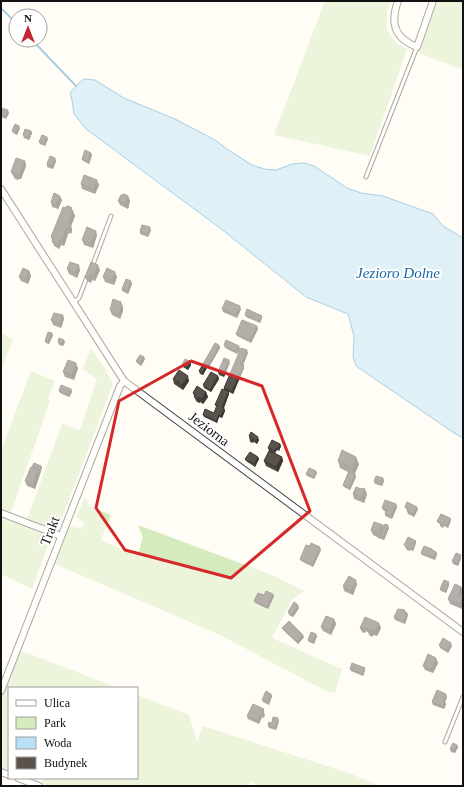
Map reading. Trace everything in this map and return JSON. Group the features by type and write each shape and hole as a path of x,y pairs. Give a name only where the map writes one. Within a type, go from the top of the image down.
{"street":[{"path":"398,1 394,15 395,25 402,38 409,44 417,47 433,1"},
{"name":"Jeziorna","path":"1,188 124,381 463,632"},
{"name":"Trakt","path":"1,691 120,386 124,381"},
{"path":"1,513 61,536"},
{"path":"21,779 39,786"}],"lane":[{"path":"366,177 417,47"},
{"path":"91,268 111,216"},
{"path":"74,302 79,298 88,276"},
{"path":"445,742 463,697"}],"highlighted area":[{"path":"191,361 262,386 310,511 231,578 125,550 96,508 119,401"}],"green space":[{"path":"325,1 392,1 387,11 387,30 396,43 407,49 370,156 274,135"},
{"path":"437,1 463,1 463,70 419,53"},
{"path":"1,333 13,339 1,370"},
{"path":"91,348 113,384 57,531 27,519 62,424 80,430 97,379 83,369"},
{"path":"31,371 55,381 48,398 50,401 11,512 1,509 1,451"},
{"path":"85,497 89,506 111,515 101,540 134,554 139,551 143,537 138,525 272,575 304,591 292,600 272,638 342,669 335,693 328,692 220,635 55,564 69,526 82,529 84,523 76,517"},
{"path":"1,518 51,537 32,589 1,574"},
{"path":"20,652 30,654 115,687 8,687 8,771 1,768 1,699"},
{"path":"138,695 189,715 197,742 203,726 349,773 380,786 259,786 250,782 248,786 49,786 42,783 44,779 138,779"}],"water":[{"name":"Jezioro Dolne","path":"84,79 95,80 124,98 175,119 215,140 252,165 264,169 276,170 292,164 304,163 314,166 347,188 361,193 383,196 433,214 443,226 463,238 463,438 356,366 353,357 354,336 348,314 306,297 220,228 86,129 74,114 70,93"}],"building":[{"path":"1,108 8,110 5,116 1,115"},
{"path":"15,124 19,126 16,133 12,131"},
{"path":"25,129 31,131 28,138 23,135"},
{"path":"42,135 47,137 44,144 39,142"},
{"path":"85,150 91,153 88,161 82,159"},
{"path":"50,156 55,158 52,167 47,164"},
{"path":"16,158 25,161 19,175 11,172"},
{"path":"84,175 97,180 94,189 81,184"},
{"path":"54,193 60,196 56,204 51,202"},
{"path":"124,194 128,196 126,204 118,201 121,195"},
{"path":"67,206 71,207 71,210 73,211 69,223 71,225 70,228 66,229 62,241 59,240 58,244 52,242 54,238 51,237 63,207 65,208"},
{"path":"142,225 150,227 147,234 140,231"},
{"path":"87,227 96,231 91,243 82,240"},
{"path":"70,262 79,265 75,273 67,269"},
{"path":"91,262 98,265 94,276 91,275 89,278 85,277"},
{"path":"23,268 29,271 26,279 19,277"},
{"path":"107,268 115,272 112,280 103,277"},
{"path":"126,279 131,281 127,291 122,289"},
{"path":"113,299 121,302 120,305 122,306 119,314 110,310"},
{"path":"226,300 240,306 236,315 222,309"},
{"path":"247,309 262,316 259,321 245,315"},
{"path":"54,313 63,315 59,323 51,320"},
{"path":"242,320 257,326 250,340 236,334"},
{"path":"48,332 52,333 48,342 45,341"},
{"path":"59,338 64,340 62,344 58,342"},
{"path":"226,340 239,346 236,352 224,345"},
{"path":"215,343 219,345 202,373 199,371"},
{"path":"241,348 247,350 241,364 244,365 232,391 224,388"},
{"path":"140,355 144,357 140,363 136,361"},
{"path":"224,358 229,360 223,374 218,372"},
{"path":"185,359 191,362 187,368 182,365"},
{"path":"68,360 76,363 72,375 63,372"},
{"path":"179,370 188,376 182,385 173,379"},
{"path":"211,372 218,376 210,390 203,385"},
{"path":"61,385 71,389 69,395 59,391"},
{"path":"197,386 206,392 202,399 198,397 197,399 194,397 196,395 193,393"},
{"path":"222,389 229,391 222,407 224,408 221,416 219,415 216,421 203,415 205,409 214,413 217,405 215,405"},
{"path":"251,432 258,437 256,441 253,439 252,441 250,439 251,438 249,436"},
{"path":"272,440 280,444 274,451 268,448"},
{"path":"342,450 356,457 352,468 338,461"},
{"path":"269,451 282,457 276,467 264,461"},
{"path":"250,452 258,457 254,464 245,459"},
{"path":"34,463 41,466 39,472 38,469 32,467"},
{"path":"31,467 38,469 33,485 25,481"},
{"path":"309,468 316,471 314,477 306,474"},
{"path":"349,472 355,474 349,488 343,485"},
{"path":"376,476 383,478 381,484 374,481"},
{"path":"356,487 365,489 362,498 353,494"},
{"path":"385,500 396,504 391,516 385,514 387,509 382,508"},
{"path":"407,502 417,507 413,514 407,511 408,508 405,507"},
{"path":"441,514 450,518 447,525 443,524 442,526 440,525 441,523 437,521"},
{"path":"374,522 383,525 379,534 371,530"},
{"path":"385,524 388,525 383,538 380,536"},
{"path":"408,537 416,541 412,549 406,548 407,547 404,545"},
{"path":"311,543 320,547 312,565 300,559 306,545 310,546"},
{"path":"424,546 436,552 434,557 421,553"},
{"path":"456,553 461,555 457,564 452,561"},
{"path":"349,576 356,580 351,590 343,586"},
{"path":"444,580 449,582 445,591 440,589"},
{"path":"455,584 461,587 458,595 463,597 460,604 448,599"},
{"path":"266,591 273,594 267,607 254,601 258,593 264,595"},
{"path":"294,602 298,605 292,615 288,612"},
{"path":"398,609 405,610 404,611 407,613 404,621 394,617"},
{"path":"326,616 334,619 330,630 321,627"},
{"path":"365,617 379,623 375,631 367,631 368,628 364,627 363,629 360,628"},
{"path":"289,621 303,635 297,641 282,628"},
{"path":"311,632 316,634 313,642 308,640"},
{"path":"443,638 451,643 447,650 439,645"},
{"path":"428,654 436,658 431,669 423,666"},
{"path":"352,663 365,668 362,674 350,669"},
{"path":"437,690 446,694 443,701 445,702 443,707 432,702"},
{"path":"266,691 271,694 268,702 262,700"},
{"path":"253,704 264,709 262,712 264,713 263,716 261,715 258,721 247,716"},
{"path":"273,717 278,718 275,728 268,725 269,722 272,723"},
{"path":"453,743 457,745 454,751 450,749"}],"waterway":[{"path":"1,8 8,15"},
{"path":"40,48 76,86"}]}
